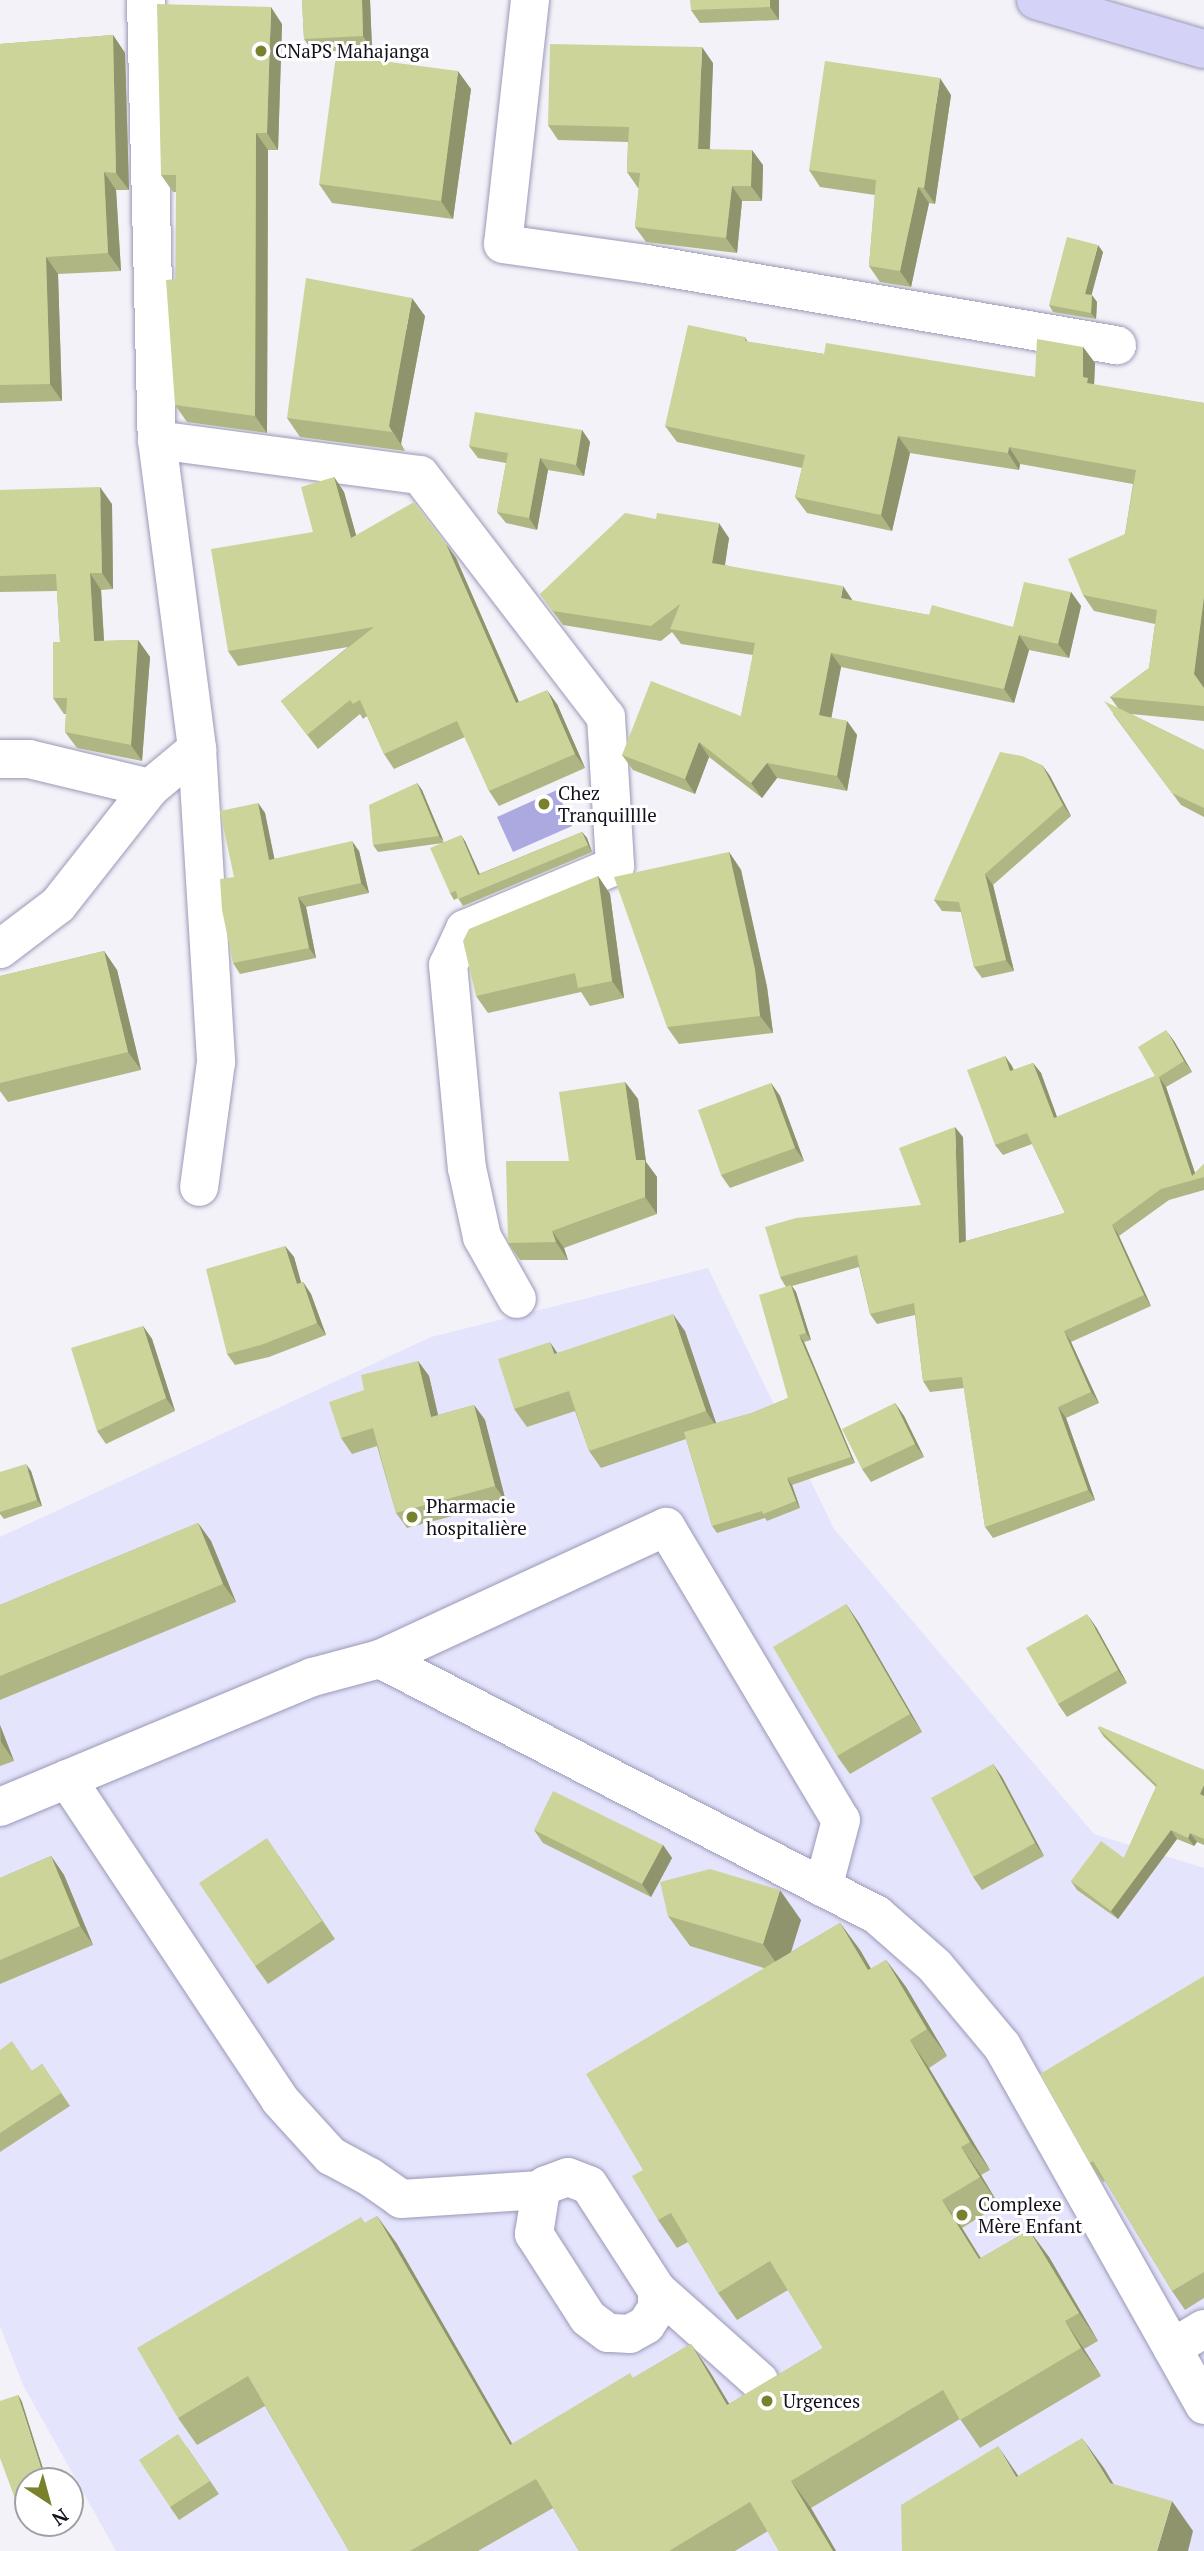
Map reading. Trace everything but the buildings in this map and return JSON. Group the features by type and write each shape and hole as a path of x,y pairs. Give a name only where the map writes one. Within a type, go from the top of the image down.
{"main road":[{"path":"1036,0 1204,49"}],"street":[{"path":"146,0 157,440 197,749 216,1062 199,1187"},
{"path":"530,0 503,244 646,264 1117,345"},
{"path":"157,440 420,475 606,717 615,866 465,929 448,965 467,1168 482,1237 517,1299"},
{"path":"0,949 58,905 150,788 197,749"},
{"path":"0,759 29,759 150,788"},
{"path":"0,1807 313,1676 380,1659 666,1527 841,1821 823,1888"},
{"path":"380,1659 877,1915 935,1966 1002,2046 1188,2339 1204,2405"},
{"path":"67,1779 280,2100 331,2156 401,2199 541,2190"},
{"path":"657,2290 657,2308 646,2325 630,2334 608,2333 588,2318 534,2234 541,2190 545,2185 568,2177 589,2185 657,2290 758,2381"}],"shaded area":[{"path":"708,1268 834,1529 1094,1834 1204,1868 1204,2551 116,2551 84,2494 84,2467 69,2467 23,2385 0,2326 0,1537 431,1337"}],"water":[{"path":"557,790 572,826 513,852 497,817"}],"place":[{"name":"CNaPS Mahajanga","path":"261,51"},
{"name":"Chez Tranquilllle","path":"544,804"},
{"name":"Pharmacie hospitalière","path":"412,1517"},
{"name":"Complexe Mère Enfant","path":"962,2215"},
{"name":"Urgences","path":"767,2401"}]}
